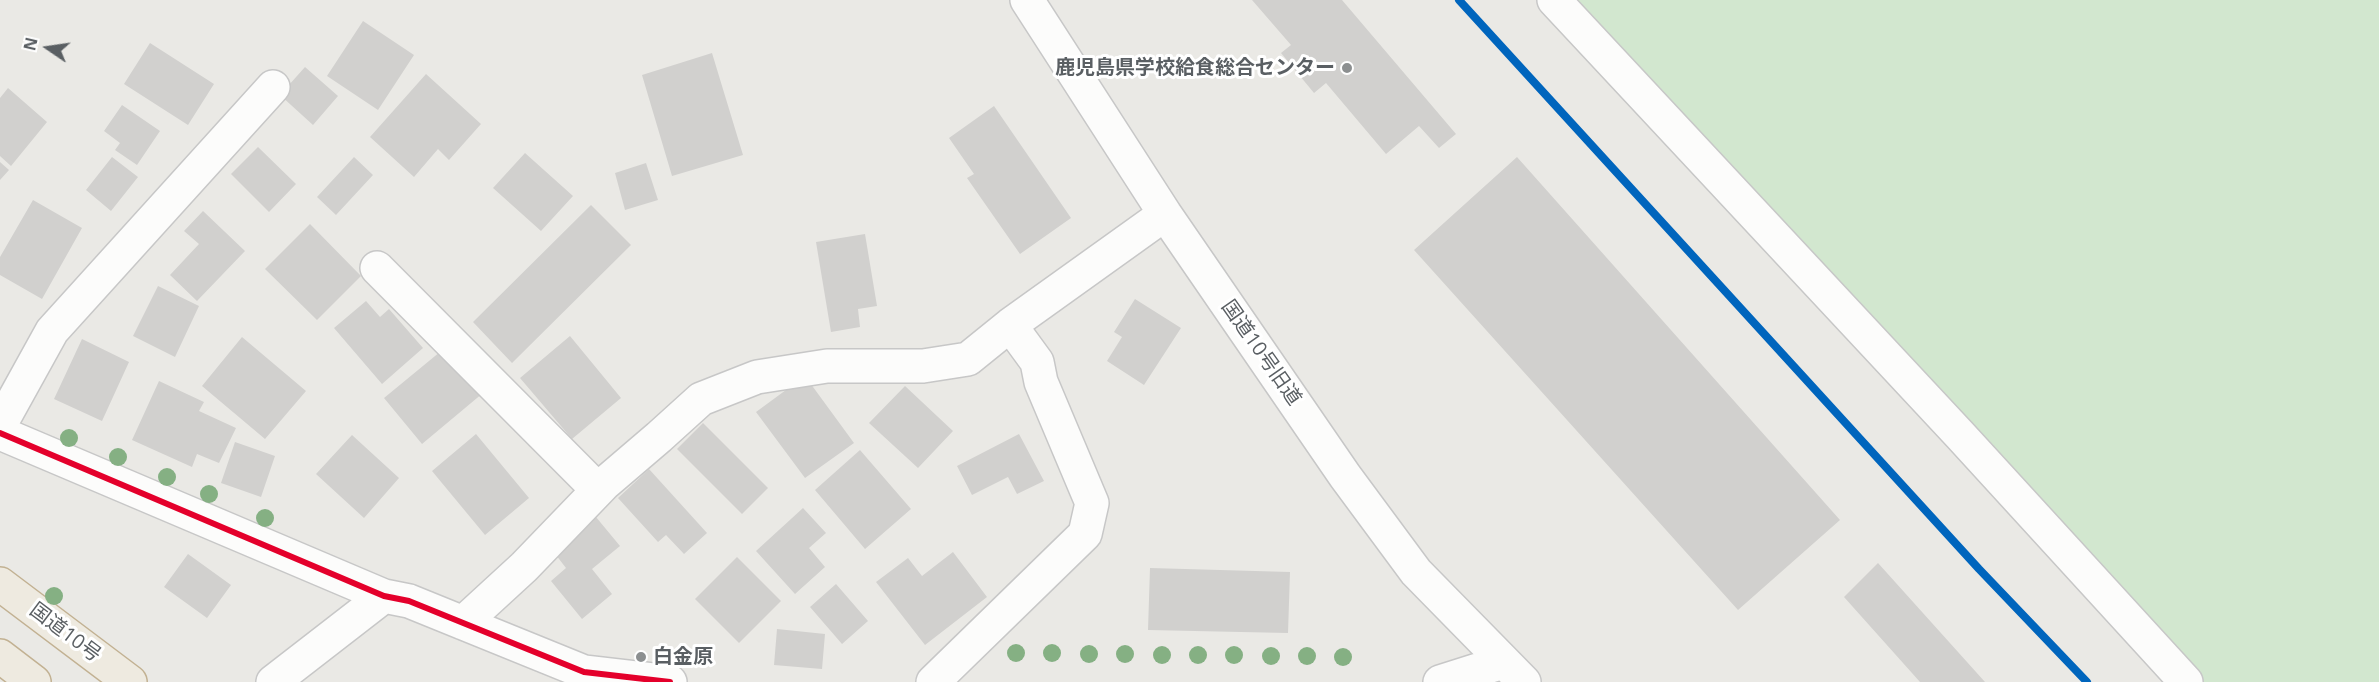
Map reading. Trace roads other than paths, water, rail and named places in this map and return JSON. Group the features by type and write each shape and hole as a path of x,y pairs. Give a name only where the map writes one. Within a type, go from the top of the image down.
{"highway":[{"name":"国道10号","path":"0,584 130,682"},
{"path":"0,656 34,682"}],"street":[{"name":"国道10号旧道","path":"1027,0 1165,214 1345,476 1416,572 1514,672"},
{"path":"1554,0 1960,435 2186,682"},
{"path":"0,425 52,331 273,87"},
{"path":"463,623 524,567 598,490 701,399 757,376 827,366 923,366 968,359 1010,325 1165,214"},
{"path":"377,268 598,490"},
{"path":"933,682 1084,534 1092,503 1041,382 1037,362 1010,325"},
{"path":"0,433 384,596 409,601 586,677 670,682"},
{"path":"273,682 384,596"},
{"path":"1440,682 1514,672"}],"place":[{"name":"鹿児島県学校給食総合センター","path":"1347,68"},
{"name":"白金原","path":"641,657"}]}
